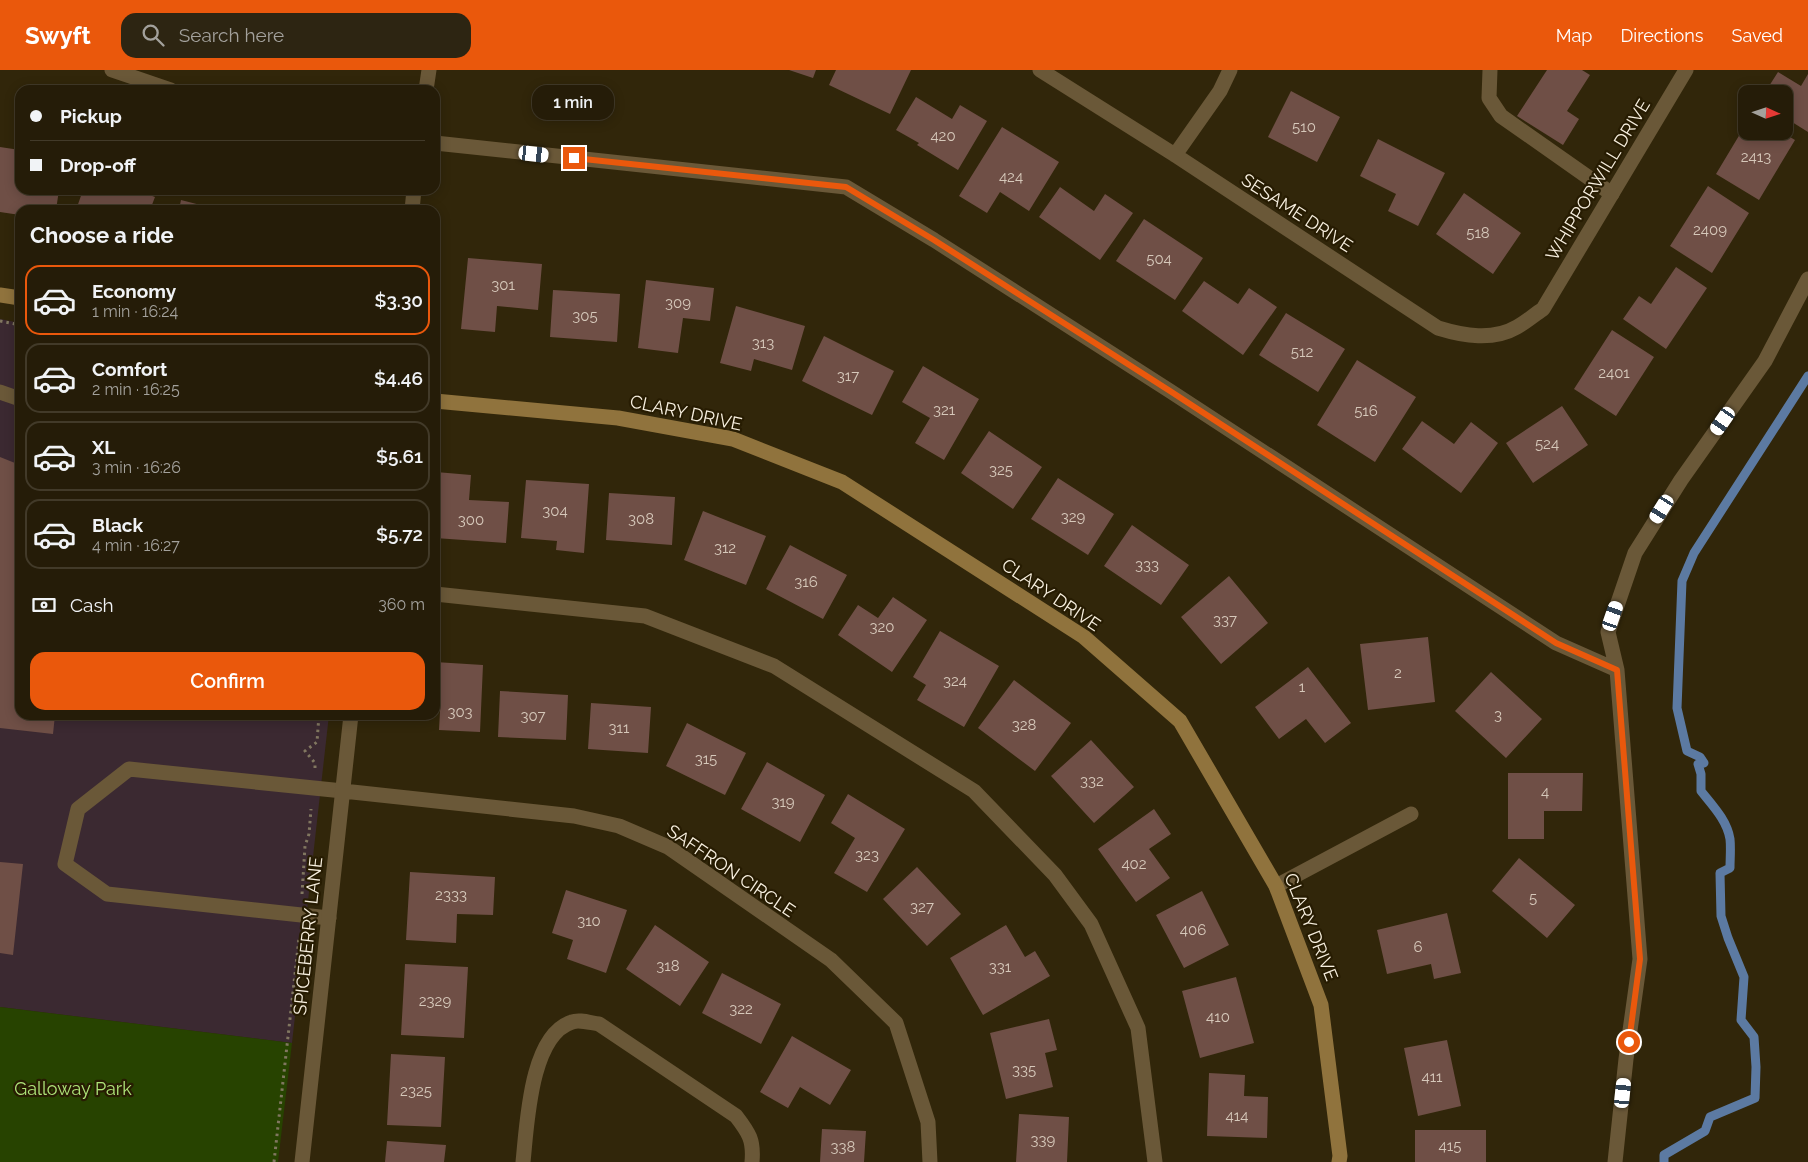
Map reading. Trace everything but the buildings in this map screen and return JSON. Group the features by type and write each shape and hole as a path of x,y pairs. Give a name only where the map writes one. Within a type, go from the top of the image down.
{"street":[{"path":"112,70 156,85"},
{"path":"427,85 429,70"},
{"name":"SESAME DRIVE","path":"1040,70 1175,155 1438,328 1462,335 1497,335 1517,327 1543,309"},
{"path":"1175,155 1220,91 1230,70"},
{"path":"1490,70 1489,98 1501,116 1612,194"},
{"name":"WHIPPORWILL DRIVE","path":"1543,309 1686,70"},
{"path":"440,144 846,187 934,240 1178,396 1556,643 1617,670"},
{"path":"1615,1162 1626,1059 1640,959 1617,670 1608,632 1635,553 1681,480 1765,361 1808,279"},
{"path":"0,295 15,297"},
{"path":"0,392 15,397"},
{"name":"CLARY DRIVE","path":"440,401 618,418 733,439 842,482 1084,637 1180,721 1276,886 1322,1004 1340,1156 1339,1162"},
{"path":"440,595 645,616 774,666 974,791 1055,875 1091,924 1138,1028 1155,1162"},
{"name":"SPICEBERRY LANE","path":"302,1162 351,720"},
{"name":"SAFFRON CIRCLE","path":"329,918 106,894 65,864 78,809 129,768 574,816 619,826 668,847 831,960 896,1023 928,1122 930,1162"},
{"path":"1276,886 1411,814"},
{"path":"522,1162 531,1091 542,1053 555,1032 573,1021 598,1024 736,1116 751,1135 752,1162"}],"path":[{"path":"0,320 15,324"}],"shaded area":[{"path":"0,319 15,322 15,720 328,720 292,1043 0,1007"}],"green space":[{"name":"Galloway Park","path":"0,1007 292,1043 278,1162 0,1162"}],"waterway":[{"path":"1664,1162 1664,1155 1705,1131 1710,1117 1755,1098 1756,1067 1754,1037 1741,1020 1744,977 1721,916 1720,873 1730,868 1730,839 1726,825 1701,791 1701,774 1698,764 1704,763 1700,757 1687,751 1677,708 1682,581 1694,553 1808,376"}],"route":[{"path":"574,158 846,187 934,240 1170,391 1556,643 1617,670 1640,959 1629,1042"}]}
